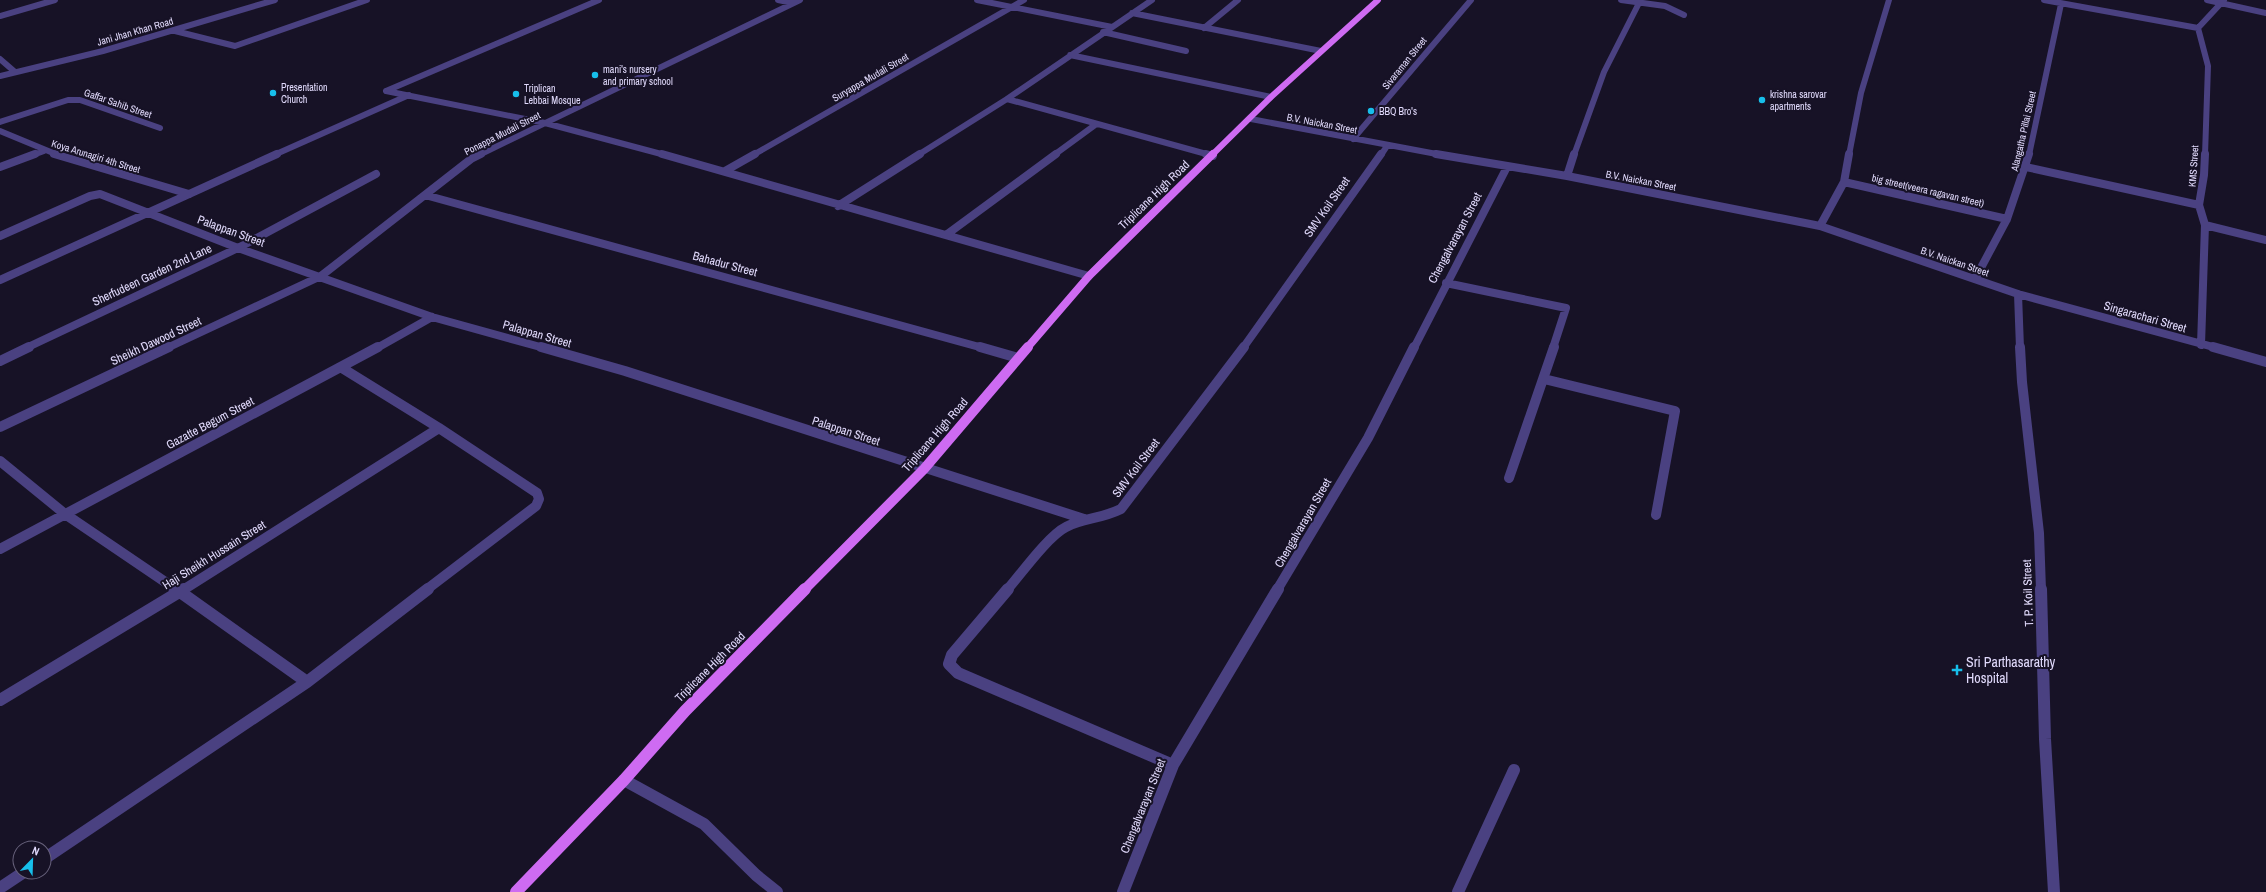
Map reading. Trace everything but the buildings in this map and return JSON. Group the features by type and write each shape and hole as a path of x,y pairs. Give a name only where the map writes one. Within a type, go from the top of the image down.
{"main road":[{"name":"Triplicane High Road","path":"516,892 624,780 685,711 924,469 1089,276 1272,97 1378,0"}],"street":[{"path":"0,16 55,0"},
{"name":"Jani Jhan Khan Road","path":"0,76 103,51 175,31 274,0"},
{"path":"175,31 235,46 367,0"},
{"path":"599,0 386,91 545,123 724,171 838,206 1089,276"},
{"path":"778,0 793,3"},
{"name":"Ponappa Mudali Street","path":"321,276 471,159 800,0"},
{"path":"977,0 1112,27"},
{"name":"Suryappa Mudali Street","path":"724,171 1024,0"},
{"path":"838,206 1008,99 1103,32 1152,0"},
{"path":"1204,28 1238,0"},
{"name":"Sivaraman Street","path":"1353,139 1471,0"},
{"path":"1621,0 1665,6 1684,15"},
{"path":"1665,6 1670,0"},
{"path":"1820,226 1844,182 1861,93 1889,0"},
{"path":"2044,0 2198,28 2223,2"},
{"path":"2206,0 2223,2 2266,13"},
{"path":"1567,176 1586,118 1604,72 1639,3"},
{"name":"Alangatha Pillai Street","path":"1975,279 2007,219 2026,167 2061,4"},
{"path":"1132,13 1321,51"},
{"name":"KMS Street","path":"2198,28 2208,66 2204,175 2199,205 2205,225 2201,344"},
{"path":"1103,32 1186,51"},
{"path":"1070,55 1272,97"},
{"path":"0,59 15,72"},
{"path":"0,280 147,212 409,95"},
{"path":"1008,99 1095,125 1213,156"},
{"name":"Gaffar Sahib Street","path":"0,122 68,100 80,100 160,128"},
{"name":"B.V. Naickan Street","path":"1251,119 1387,146 1567,176 1820,226 2018,294"},
{"path":"946,235 1095,125"},
{"name":"Koya Arunagiri 4th Street","path":"0,131 44,151 188,194"},
{"name":"SMV Koil Street","path":"1173,765 958,673 949,664 952,654 1057,532 1067,525 1084,519 1102,518 1121,508 1259,328 1387,146"},
{"path":"0,167 44,151"},
{"name":"Chengalvarayan Street","path":"1123,892 1173,765 1368,438 1507,166"},
{"path":"2026,167 2199,205"},
{"name":"Sherfudeen Garden 2nd Lane","path":"0,360 238,248 376,174"},
{"name":"big street(veera ragavan street)","path":"1844,182 2007,219"},
{"name":"Palappan Street","path":"0,236 96,194 147,212 238,248 321,276 432,317 625,371 924,469 1084,519"},
{"name":"Bahadur Street","path":"425,194 1018,358"},
{"path":"2205,225 2266,240"},
{"name":"Sheikh Dawood Street","path":"0,427 321,276"},
{"path":"1446,283 1566,308 1544,379 1509,478"},
{"name":"Singarachari Street","path":"2018,294 2266,362"},
{"name":"T. P. Koil Street","path":"2018,294 2022,382 2039,533 2045,739 2054,892"},
{"name":"Gazatte Begum Street","path":"0,549 342,368 432,317"},
{"path":"52,854 308,682 529,512 539,499 536,493 439,428 342,368"},
{"path":"1544,379 1675,411 1656,516"},
{"name":"Haji Sheikh Hussain Street","path":"0,700 180,592 439,428"},
{"path":"0,461 65,514 180,592 308,682"},
{"path":"1458,892 1514,770"},
{"path":"624,780 704,824 756,875 777,892"},
{"path":"0,888 12,880"}],"place":[{"name":"mani's nursery and primary school","path":"595,75"},
{"name":"Presentation Church","path":"273,93"},
{"name":"Triplican Lebbai Mosque","path":"516,94"},
{"name":"krishna sarovar apartments","path":"1762,100"},
{"name":"BBQ Bro's","path":"1371,111"},
{"name":"Sri Parthasarathy Hospital","path":"1957,670"}]}
